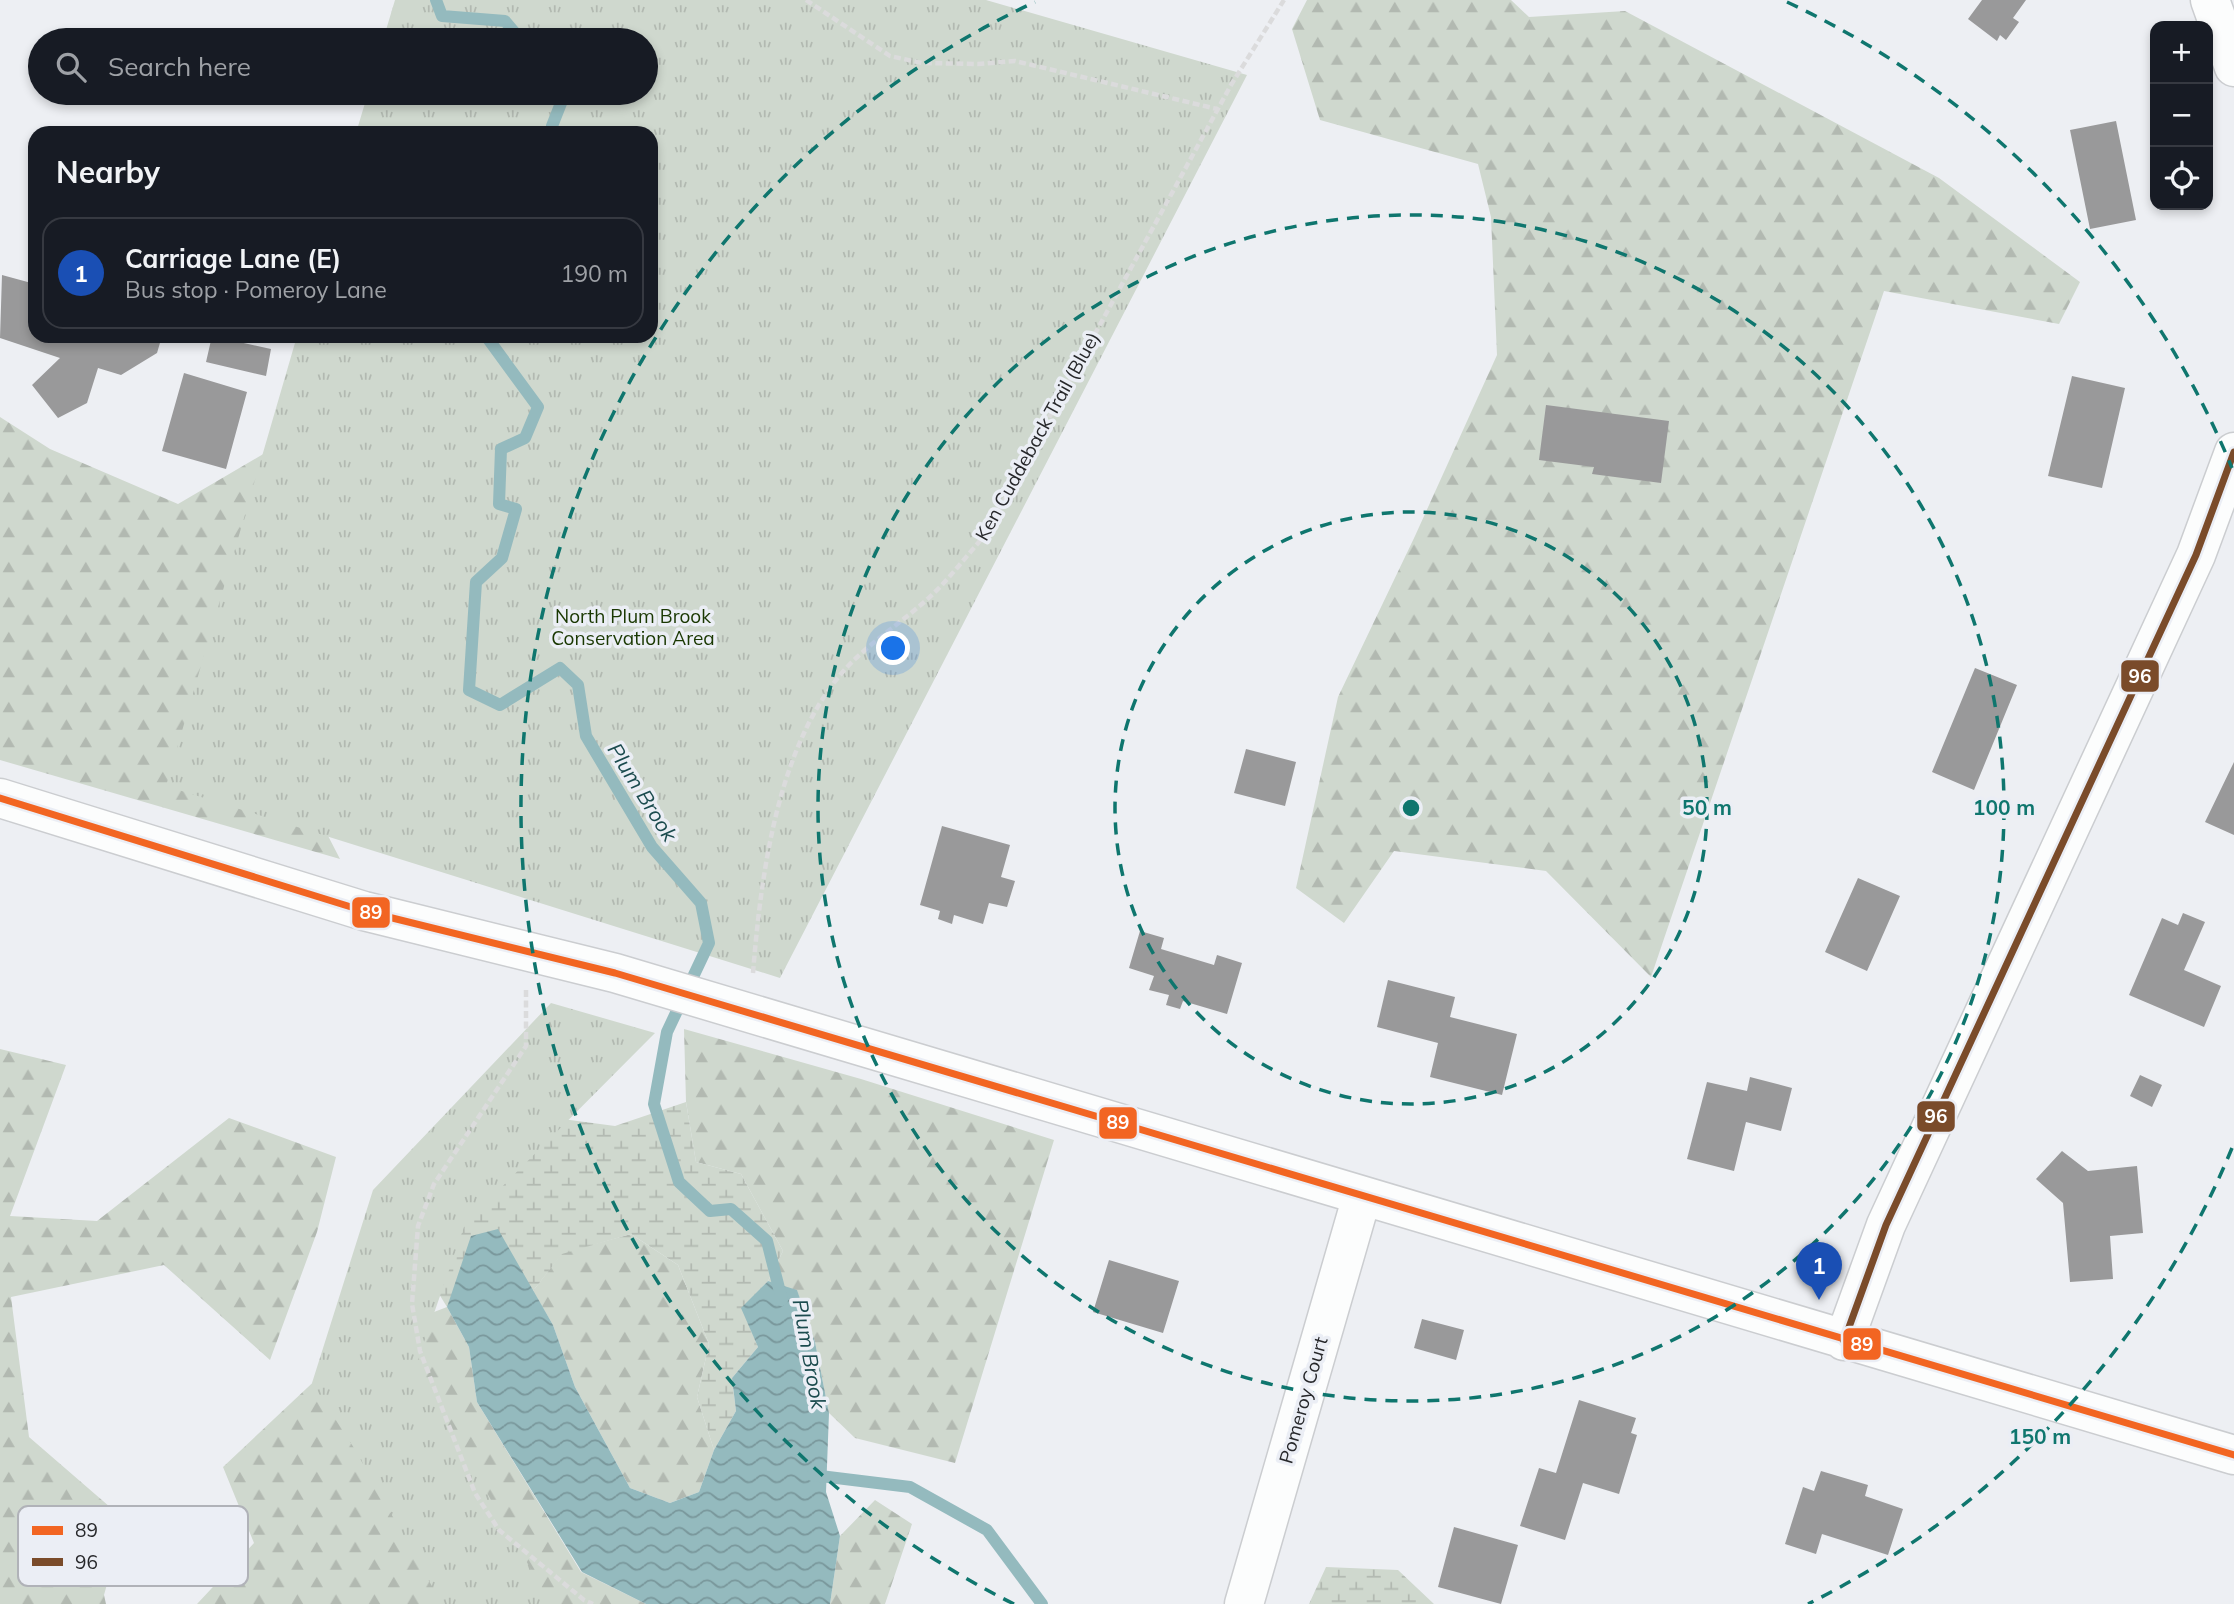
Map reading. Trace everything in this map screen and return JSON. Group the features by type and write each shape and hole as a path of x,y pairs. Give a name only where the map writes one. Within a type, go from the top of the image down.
{"street":[{"path":"2210,0 2234,67"},
{"path":"1844,1341 1886,1225 2196,555 2234,452"},
{"path":"0,798 364,911 750,1013 2234,1455"},
{"name":"Pomeroy Court","path":"1244,1604 1362,1196"}],"path":[{"path":"806,0 890,56 922,63 978,64 1015,61 1217,109"},
{"name":"Ken Cuddeback Trail (Blue)","path":"750,1013 758,913 785,780 808,721 850,664 939,588 985,534 1217,109 1284,0"},
{"path":"514,949 526,978 526,1046 434,1184 418,1226 412,1304 420,1351 475,1493 499,1530 584,1600 593,1604"}],"green space":[{"name":"North Plum Brook Conservation Area","path":"395,0 986,0 1247,75 780,978 166,786 295,343 658,343 658,126 358,126 364,105 658,105 658,28 387,28"},
{"path":"1307,0 1511,0 1529,17 1625,11 1939,178 2080,282 2059,324 1884,291 1651,977 1546,871 1394,851 1344,923 1296,888 1338,697 1497,355 1491,217 1478,164 1320,120 1292,29"},
{"path":"333,413 279,741 340,859 0,760 0,417 50,449 178,504"},
{"path":"551,1003 655,1033 465,1224 415,1368 551,1604 442,1604 354,1448 312,1383 373,1190"},
{"path":"684,1029 861,1079 1054,1140 955,1463 855,1438 829,1413 815,1342 797,1291 768,1281 783,1251 741,1174 696,1162 686,1102"},
{"path":"0,1049 66,1065 10,1216 97,1221 229,1118 336,1157 317,1232 270,1360 164,1265 11,1297 29,1437 109,1506 18,1506 18,1586 107,1586 104,1595 106,1604 0,1604"},
{"path":"686,1102 696,1162 741,1174 783,1251 768,1281 742,1308 758,1347 732,1378 736,1411 714,1450 697,1397 709,1344 678,1265 631,1234 562,1254 533,1291 447,1307 428,1276 525,1114 615,1126"},
{"path":"631,1234 678,1265 709,1344 697,1397 714,1450 699,1492 670,1503 630,1488 575,1387 553,1325 533,1291 562,1253"},
{"path":"447,1307 469,1347 477,1402 581,1572 646,1604 197,1604 214,1586 248,1586 248,1549 254,1543 248,1528 248,1506 239,1506 223,1467 356,1342"},
{"path":"875,1500 912,1524 885,1604 830,1604 840,1536"},
{"path":"1326,1567 1398,1570 1434,1604 1309,1604"}],"water":[{"path":"498,1229 553,1325 575,1387 630,1488 670,1503 699,1492 714,1450 736,1411 732,1378 758,1347 741,1308 768,1281 797,1290 815,1342 829,1413 826,1492 840,1536 830,1604 646,1604 582,1572 477,1402 469,1347 447,1307 471,1236"}],"building":[{"path":"1982,0 2026,0 2013,18 2019,22 2006,40 2000,35 1997,41 1968,19"},
{"path":"2116,121 2136,220 2090,229 2070,130"},
{"path":"2,275 28,282 28,343 160,343 157,353 121,375 98,368 87,403 58,418 32,385 60,358 0,338"},
{"path":"210,343 244,343 271,349 266,376 206,362"},
{"path":"184,373 247,392 226,469 162,451"},
{"path":"2072,376 2125,388 2102,488 2048,476"},
{"path":"1546,405 1669,421 1661,483 1592,474 1594,467 1539,460"},
{"path":"1975,668 2017,685 1974,790 1932,772"},
{"path":"1246,749 1296,762 1285,806 1234,793"},
{"path":"2234,762 2234,835 2205,822"},
{"path":"942,826 1010,845 1001,877 1015,881 1007,907 989,903 983,924 954,915 952,924 938,919 940,911 920,905"},
{"path":"1858,878 1900,896 1867,971 1825,952"},
{"path":"2183,913 2205,922 2184,970 2221,986 2204,1027 2129,995 2162,918 2178,925"},
{"path":"1140,931 1164,938 1161,949 1214,965 1217,955 1242,963 1227,1014 1183,1001 1180,1009 1166,1005 1169,995 1149,990 1154,976 1129,968"},
{"path":"1388,980 1455,997 1450,1017 1517,1034 1502,1095 1430,1077 1438,1043 1377,1027"},
{"path":"2140,1075 2162,1085 2152,1107 2130,1096"},
{"path":"1750,1077 1792,1088 1781,1131 1746,1122 1734,1171 1687,1159 1707,1082 1747,1091"},
{"path":"2062,1151 2088,1171 2137,1166 2143,1233 2110,1236 2113,1279 2070,1282 2063,1203 2036,1179"},
{"path":"1109,1260 1179,1281 1163,1333 1093,1312"},
{"path":"1422,1319 1464,1330 1456,1360 1414,1348"},
{"path":"1579,1400 1636,1418 1631,1433 1637,1435 1619,1494 1583,1483 1565,1540 1520,1526 1539,1468 1556,1473"},
{"path":"1821,1471 1868,1485 1865,1496 1903,1509 1888,1555 1822,1534 1816,1554 1785,1544 1803,1487 1814,1491"},
{"path":"1454,1527 1518,1545 1501,1604 1438,1587"}],"waterway":[{"name":"Plum Brook","path":"436,0 442,16 505,21 511,28"},
{"name":"Plum Brook","path":"552,126 560,105"},
{"name":"Plum Brook","path":"491,343 538,407 525,438 501,449 499,504 516,509 502,558 476,582 469,690 500,705 560,668 578,685 586,736 652,847 701,903 709,943 667,1032 654,1104 679,1182 710,1211 731,1209 767,1241 782,1300"},
{"name":"Plum Brook","path":"812,1475 910,1487 987,1530 1042,1604"}],"transit line":[{"name":"96","path":"1844,1341 1886,1225 2196,555 2234,452"},
{"name":"89","path":"0,798 364,911 615,973 2234,1455"}],"place":[{"name":"Carriage Lane (E)","path":"1819,1300"}]}
